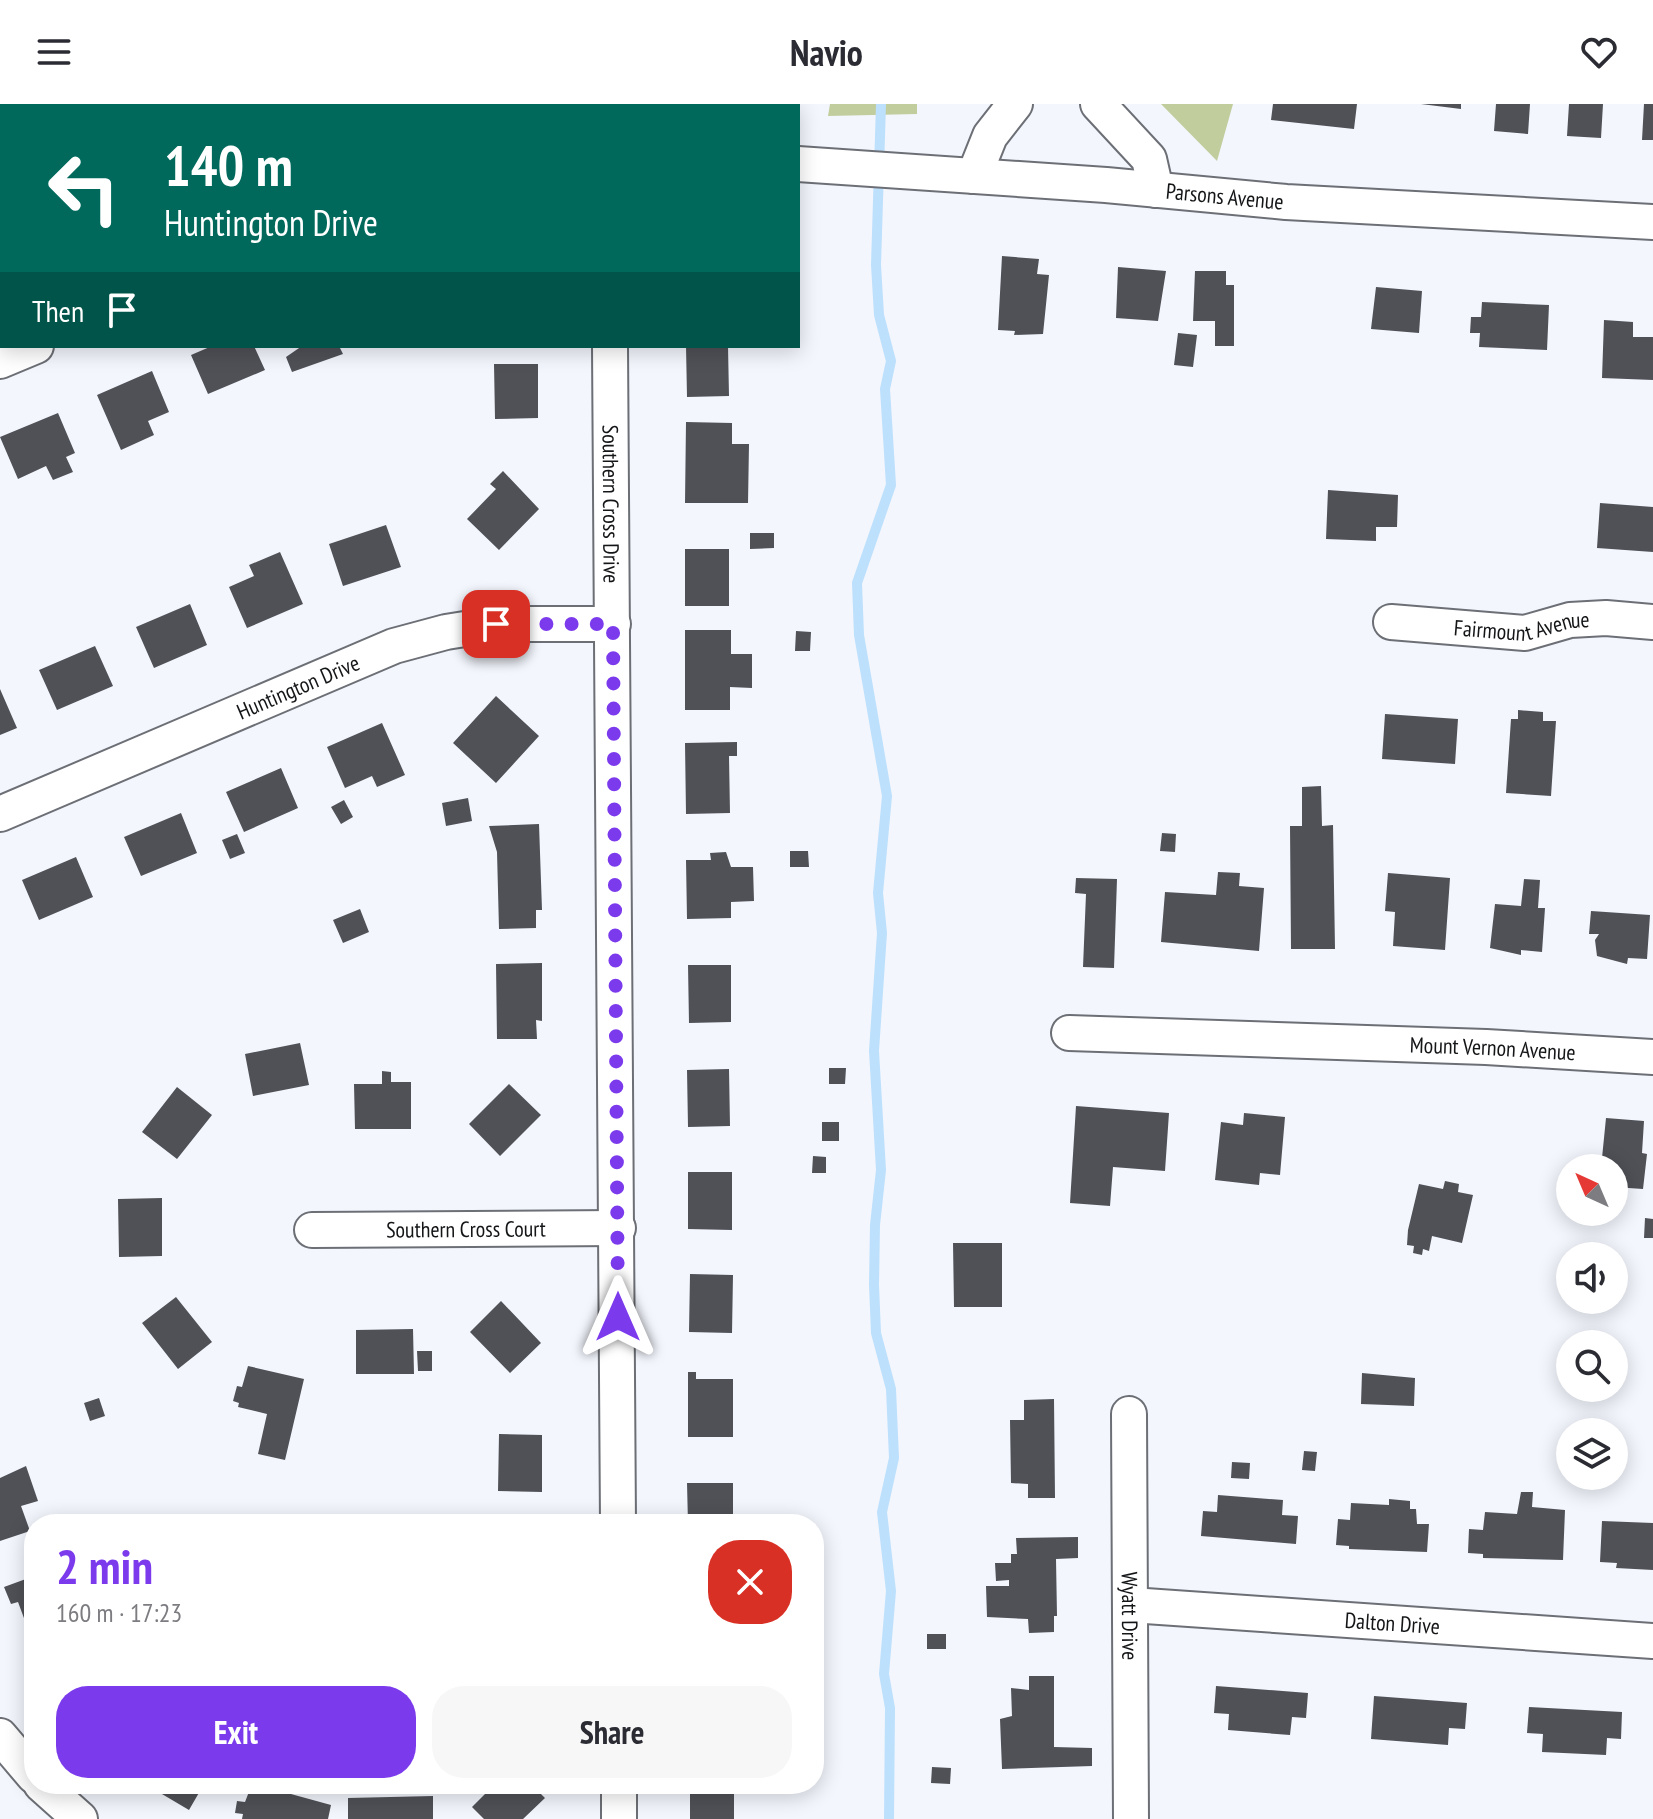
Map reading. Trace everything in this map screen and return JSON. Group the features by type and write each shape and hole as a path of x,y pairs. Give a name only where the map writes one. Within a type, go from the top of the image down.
{"street":[{"path":"974,176 990,136 1015,104"},
{"path":"1098,104 1149,159 1156,190"},
{"name":"Parsons Avenue","path":"800,164 1286,202 1653,222"},
{"path":"0,361 31,348"},
{"name":"Southern Cross Drive","path":"610,348 618,1514"},
{"name":"Fairmount Avenue","path":"1391,622 1525,633 1570,620 1606,618 1653,622"},
{"name":"Huntington Drive","path":"0,814 394,646 446,632 496,624 613,624"},
{"name":"Mount Vernon Avenue","path":"1069,1033 1653,1057"},
{"name":"Southern Cross Court","path":"312,1230 618,1228"},
{"name":"Wyatt Drive","path":"1129,1414 1131,1819"},
{"name":"Dalton Drive","path":"1131,1605 1653,1641"},
{"path":"0,1736 24,1764"},
{"path":"52,1794 80,1819"},
{"path":"619,1794 619,1819"}],"green space":[{"path":"830,104 917,104 917,114 828,116"},
{"path":"1161,104 1233,104 1217,161"}],"building":[{"path":"1273,104 1357,104 1354,129 1271,120"},
{"path":"1421,104 1461,104 1461,109"},
{"path":"1496,104 1530,104 1528,134 1494,131"},
{"path":"1569,104 1603,104 1601,138 1567,136"},
{"path":"1644,104 1653,104 1653,140 1642,140"},
{"path":"1002,256 1039,259 1037,274 1049,275 1043,334 1014,335 1015,331 998,330"},
{"path":"1118,267 1166,271 1158,321 1116,318"},
{"path":"1195,271 1226,271 1226,285 1234,285 1234,346 1215,346 1215,321 1193,321"},
{"path":"1376,287 1422,291 1419,333 1371,329"},
{"path":"1482,302 1549,305 1547,350 1479,347 1480,333 1470,333 1471,317 1481,317"},
{"path":"1604,320 1633,322 1633,337 1653,337 1653,380 1602,378"},
{"path":"1178,333 1197,335 1193,367 1174,365"},
{"path":"207,348 255,348 265,370 208,394 191,355"},
{"path":"299,348 340,348 343,354 292,372 286,357"},
{"path":"686,348 728,348 729,396 687,397"},
{"path":"494,364 538,364 538,418 495,419"},
{"path":"152,371 169,412 148,421 154,435 121,450 97,395"},
{"path":"58,413 75,453 66,457 73,472 53,480 46,466 18,479 0,437"},
{"path":"686,422 732,423 732,444 749,444 748,503 685,503"},
{"path":"503,471 539,509 499,550 467,519 496,489 490,484"},
{"path":"1328,490 1398,495 1397,527 1376,527 1376,541 1326,539"},
{"path":"1600,503 1653,507 1653,552 1597,548"},
{"path":"386,525 401,567 343,586 329,544"},
{"path":"750,533 774,533 774,548 750,549"},
{"path":"685,549 729,549 729,606 685,606"},
{"path":"280,552 303,604 247,628 229,587 254,576 249,565"},
{"path":"190,604 207,645 154,668 136,627"},
{"path":"685,630 731,630 731,654 752,654 752,688 730,687 730,710 685,710"},
{"path":"796,631 811,632 810,651 795,651"},
{"path":"95,646 113,686 57,710 39,670"},
{"path":"0,689 17,728 0,735"},
{"path":"496,696 539,736 496,783 453,743"},
{"path":"1518,710 1543,712 1543,721 1556,721 1551,796 1506,793 1511,719 1518,719"},
{"path":"1385,714 1458,719 1455,764 1382,759"},
{"path":"382,723 405,775 377,787 372,776 345,788 327,747"},
{"path":"737,742 737,756 729,756 730,813 686,814 685,743"},
{"path":"281,768 298,808 244,832 226,792"},
{"path":"1321,786 1322,826 1333,825 1335,949 1291,949 1290,826 1302,826 1302,787"},
{"path":"468,798 472,821 446,826 442,803"},
{"path":"344,800 353,817 341,824 331,807"},
{"path":"181,813 197,853 141,876 124,837"},
{"path":"539,824 542,910 536,910 536,928 499,929 497,852 489,826"},
{"path":"1162,833 1176,834 1175,852 1160,851"},
{"path":"237,834 245,853 230,859 222,840"},
{"path":"790,851 808,851 809,867 790,867"},
{"path":"726,852 731,867 753,867 754,901 731,902 731,918 687,919 686,860 711,860 710,853"},
{"path":"76,857 93,897 39,920 22,880"},
{"path":"1218,872 1240,873 1239,886 1264,888 1259,951 1161,942 1165,892 1216,895"},
{"path":"1388,873 1450,878 1445,950 1393,946 1395,912 1385,911"},
{"path":"1076,878 1117,879 1114,968 1083,967 1086,894 1075,893"},
{"path":"1524,879 1540,880 1538,908 1545,908 1542,952 1521,950 1521,955 1490,948 1495,904 1521,906"},
{"path":"360,909 369,932 343,943 333,920"},
{"path":"1591,911 1650,915 1647,959 1628,958 1627,964 1597,956 1595,940 1599,934 1589,934"},
{"path":"542,963 542,1021 536,1020 537,1039 497,1039 496,964"},
{"path":"688,965 731,965 731,1022 689,1023"},
{"path":"300,1043 309,1085 253,1096 245,1054"},
{"path":"829,1068 846,1068 845,1084 829,1084"},
{"path":"729,1069 730,1126 688,1127 687,1070"},
{"path":"382,1071 391,1072 391,1082 411,1082 411,1129 355,1129 354,1084 382,1084"},
{"path":"509,1084 541,1115 500,1156 469,1124"},
{"path":"177,1087 212,1115 177,1159 142,1132"},
{"path":"1076,1106 1169,1113 1165,1171 1113,1167 1110,1206 1070,1203"},
{"path":"1244,1113 1285,1117 1280,1175 1260,1173 1259,1185 1215,1180 1221,1122 1243,1125"},
{"path":"1606,1118 1644,1121 1642,1153 1647,1154 1643,1189 1628,1188 1628,1154 1602,1154"},
{"path":"822,1122 839,1122 839,1141 822,1141"},
{"path":"813,1156 826,1157 826,1173 812,1173"},
{"path":"688,1172 732,1172 732,1230 688,1229"},
{"path":"1445,1181 1459,1184 1458,1192 1473,1195 1462,1243 1432,1236 1429,1251 1423,1249 1422,1255 1413,1253 1414,1246 1407,1245 1408,1230 1419,1184 1443,1189"},
{"path":"162,1198 162,1256 119,1257 118,1199"},
{"path":"1645,1218 1653,1219 1653,1238 1644,1238"},
{"path":"953,1243 1002,1243 1002,1307 954,1307"},
{"path":"690,1274 733,1275 732,1333 689,1332"},
{"path":"176,1297 212,1342 178,1369 142,1323"},
{"path":"501,1301 541,1343 510,1373 470,1332"},
{"path":"413,1329 414,1374 356,1374 356,1330"},
{"path":"417,1351 432,1351 432,1371 418,1371"},
{"path":"248,1366 304,1379 285,1460 258,1454 267,1414 238,1407 239,1403 233,1401 237,1386 242,1387"},
{"path":"688,1372 696,1372 696,1379 733,1379 733,1437 688,1437"},
{"path":"1362,1373 1415,1378 1414,1406 1361,1404"},
{"path":"99,1398 105,1416 90,1421 84,1403"},
{"path":"1054,1399 1055,1498 1028,1498 1028,1484 1011,1483 1010,1420 1024,1420 1024,1400"},
{"path":"499,1434 542,1435 542,1492 498,1491"},
{"path":"1304,1451 1317,1452 1315,1471 1302,1470"},
{"path":"1232,1462 1250,1463 1249,1479 1231,1478"},
{"path":"26,1466 38,1501 21,1506 24,1533 0,1541 0,1478"},
{"path":"687,1483 733,1483 733,1514 688,1514"},
{"path":"1521,1492 1533,1492 1532,1507 1565,1510 1563,1560 1483,1558 1483,1554 1468,1553 1469,1529 1483,1530 1485,1512 1517,1514"},
{"path":"1218,1495 1283,1500 1282,1515 1298,1516 1296,1544 1201,1536 1203,1511 1217,1512"},
{"path":"1389,1499 1410,1501 1410,1509 1416,1509 1417,1524 1429,1524 1427,1552 1349,1549 1349,1546 1336,1545 1338,1519 1350,1520 1351,1503 1389,1505"},
{"path":"1602,1521 1653,1523 1653,1570 1616,1568 1617,1563 1600,1562"},
{"path":"1078,1537 1078,1558 1056,1559 1057,1616 1054,1616 1054,1632 1029,1633 1028,1619 987,1617 986,1586 1009,1586 1009,1580 996,1581 995,1563 1011,1563 1011,1554 1017,1554 1016,1538"},
{"path":"24,1580 24,1618 18,1602 11,1604 4,1587"},
{"path":"927,1634 946,1634 946,1649 927,1649"},
{"path":"1029,1676 1054,1676 1054,1747 1092,1748 1092,1766 1002,1769 1000,1719 1012,1716 1011,1688 1029,1690"},
{"path":"1216,1686 1308,1693 1306,1718 1292,1717 1290,1735 1228,1730 1229,1714 1214,1713"},
{"path":"1374,1696 1467,1703 1465,1729 1449,1728 1448,1745 1371,1739"},
{"path":"1529,1707 1622,1712 1621,1739 1607,1738 1606,1755 1542,1752 1543,1734 1527,1733"},
{"path":"932,1767 951,1768 950,1784 931,1783"},
{"path":"162,1794 198,1794 189,1810"},
{"path":"248,1794 291,1794 331,1805 328,1819 242,1819 243,1814 235,1813 237,1801 245,1802"},
{"path":"485,1794 541,1794 545,1798 523,1819 484,1819 472,1807"},
{"path":"690,1794 734,1794 734,1819 690,1819"},
{"path":"433,1796 433,1819 348,1819 348,1798"}],"waterway":[{"path":"881,104 876,265 879,315 891,361 885,389 891,485 857,583 859,635 887,796 878,893 882,933 874,1051 881,1170 875,1225 874,1285 876,1333 891,1389 894,1458 882,1512 891,1591 884,1674 890,1708 889,1819"}],"route":[{"path":"496,624 613,624 618,1317"}]}
